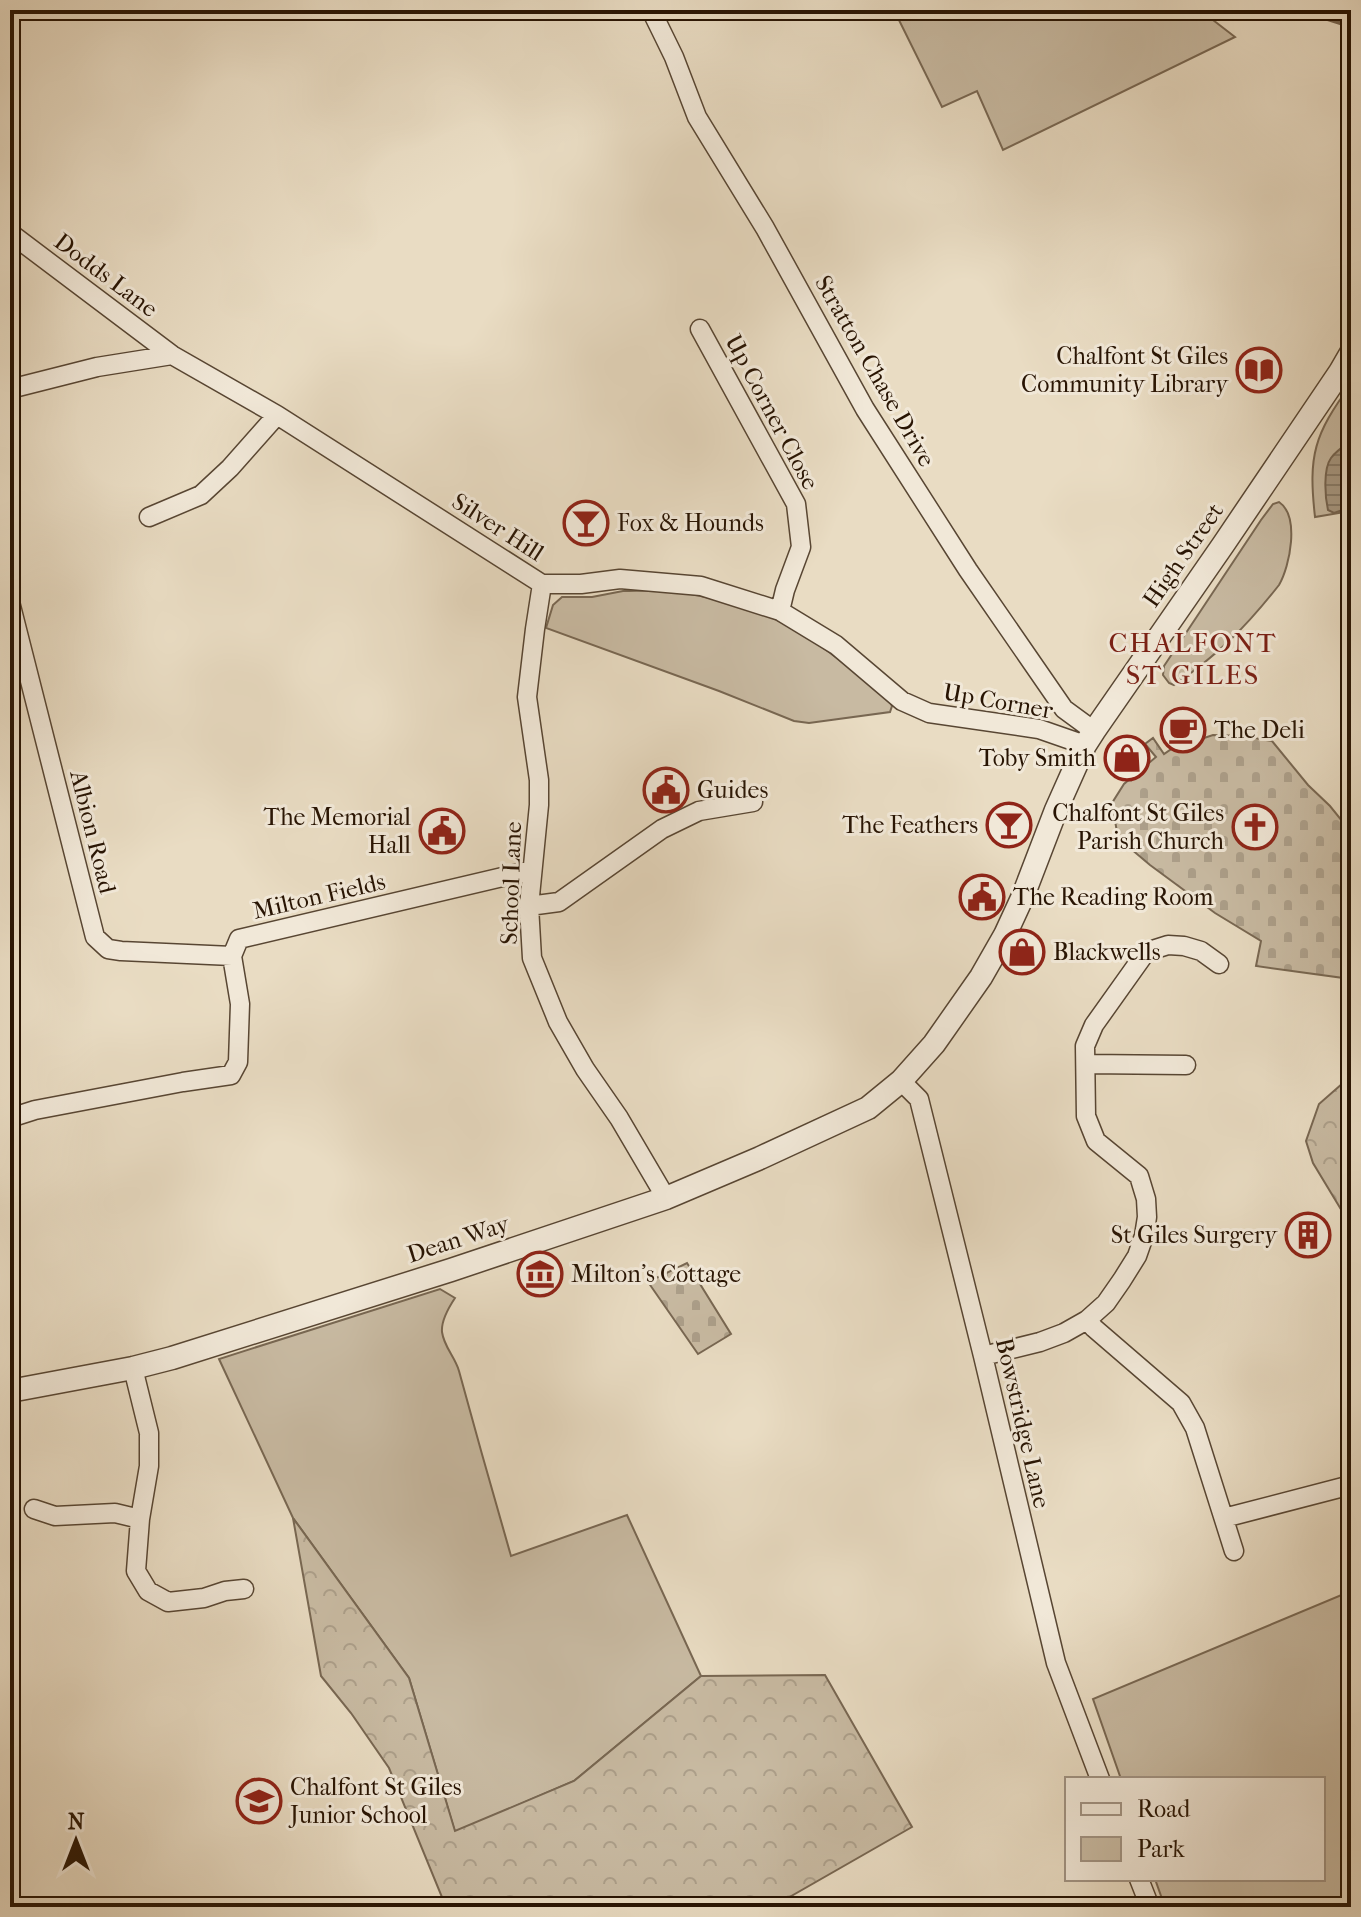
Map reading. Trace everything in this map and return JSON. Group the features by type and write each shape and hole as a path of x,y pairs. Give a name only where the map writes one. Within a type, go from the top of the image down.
{"street":[{"name":"Stratton Chase Drive","path":"651,10 674,57 697,117 765,228 865,409 968,570 1064,709 1090,738"},
{"name":"Dodds Lane","path":"10,233 172,355"},
{"name":"Up Corner Close","path":"700,329 796,504 801,547 780,611"},
{"name":"High Street","path":"901,1081 934,1044 981,977 1005,935 1056,810 1090,738 1351,353"},
{"path":"10,389 97,367 172,355"},
{"name":"Silver Hill","path":"172,355 277,415 542,584 581,584 620,579 701,586 780,611 836,645 902,701"},
{"path":"149,517 201,495 230,468 277,415"},
{"name":"School Lane","path":"542,584 527,697 539,780 529,906 532,958 558,1022 666,1198"},
{"name":"Albion Road","path":"10,602 95,937 108,949 121,951 232,956"},
{"name":"Up Corner","path":"902,701 929,713 1090,738"},
{"path":"529,906 559,902 662,829 699,811 753,802"},
{"name":"Milton Fields","path":"232,956 239,939 532,870"},
{"path":"983,1356 1040,1342 1087,1320 1106,1303 1137,1256 1144,1236 1147,1208 1144,1189 1139,1176 1096,1141 1086,1116 1085,1046 1094,1025 1146,952 1168,945 1184,946 1201,951 1219,964"},
{"path":"10,1118 50,1107 231,1075 238,1062 240,1004 232,956"},
{"path":"1086,1064 1186,1065"},
{"name":"Dean Way","path":"10,1391 133,1368 185,1354 666,1198 868,1108 901,1081"},
{"name":"Bowstridge Lane","path":"901,1081 919,1099 1056,1663 1099,1777"},
{"path":"1087,1320 1181,1403 1195,1428 1234,1551"},
{"path":"133,1368 149,1433 149,1466 140,1519 136,1571 148,1591 168,1602 244,1589"},
{"path":"1224,1518 1351,1485"},
{"path":"34,1509 55,1516 115,1513 140,1519"},
{"path":"1140,1881 1150,1907"}],"green space":[{"path":"894,10 1200,10 1235,37 1003,150 977,91 942,107"},
{"path":"1351,384 1351,511 1315,517 1312,477 1316,446 1329,418"},
{"path":"1279,502 1289,518 1291,542 1287,566 1279,585 1218,651 1174,685 1169,683 1163,675 1164,666 1261,520 1273,504"},
{"path":"623,591 693,595 734,604 773,618 848,666 889,699 892,706 890,712 809,723 794,721 546,628 553,605 562,597 592,597"},
{"path":"1213,735 1272,741 1351,832 1351,979 1256,966 1261,941 1215,913 1118,838 1112,803 1124,784 1156,757 1145,744 1153,738 1164,754 1180,743"},
{"path":"1351,1076 1351,1226 1313,1163 1306,1141 1319,1104"},
{"path":"687,1263 731,1334 698,1354 648,1282"},
{"path":"440,1289 455,1298 444,1318 443,1337 459,1371 511,1556 627,1515 701,1676 574,1781 455,1832 409,1678 293,1518 219,1359"},
{"path":"293,1518 409,1678 455,1831 574,1781 701,1676 825,1675 912,1827 772,1907 446,1907 389,1768 321,1676"},
{"path":"1351,1591 1351,1907 1165,1907 1156,1881 1325,1881 1325,1777 1120,1777 1093,1699"}],"shaded area":[{"path":"1351,441 1351,507 1334,513 1328,510 1327,504 1325,483 1328,463"}],"waterway":[{"path":"1304,10 1351,25"}],"place":[{"name":"Chalfont St Giles Community Library","path":"1259,370"},
{"name":"Fox & Hounds","path":"586,523"},
{"name":"The Deli","path":"1183,730"},
{"name":"Toby Smith","path":"1127,758"},
{"name":"Guides","path":"666,790"},
{"name":"The Feathers","path":"1009,825"},
{"name":"Chalfont St Giles Parish Church","path":"1255,827"},
{"name":"The Memorial Hall","path":"442,831"},
{"name":"The Reading Room","path":"982,897"},
{"name":"Blackwells","path":"1022,952"},
{"name":"St Giles Surgery","path":"1308,1235"},
{"name":"Milton's Cottage","path":"540,1274"},
{"name":"Chalfont St Giles Junior School","path":"259,1801"}],"district":[{"name":"CHALFONT ST GILES","path":"1193,658"}]}
